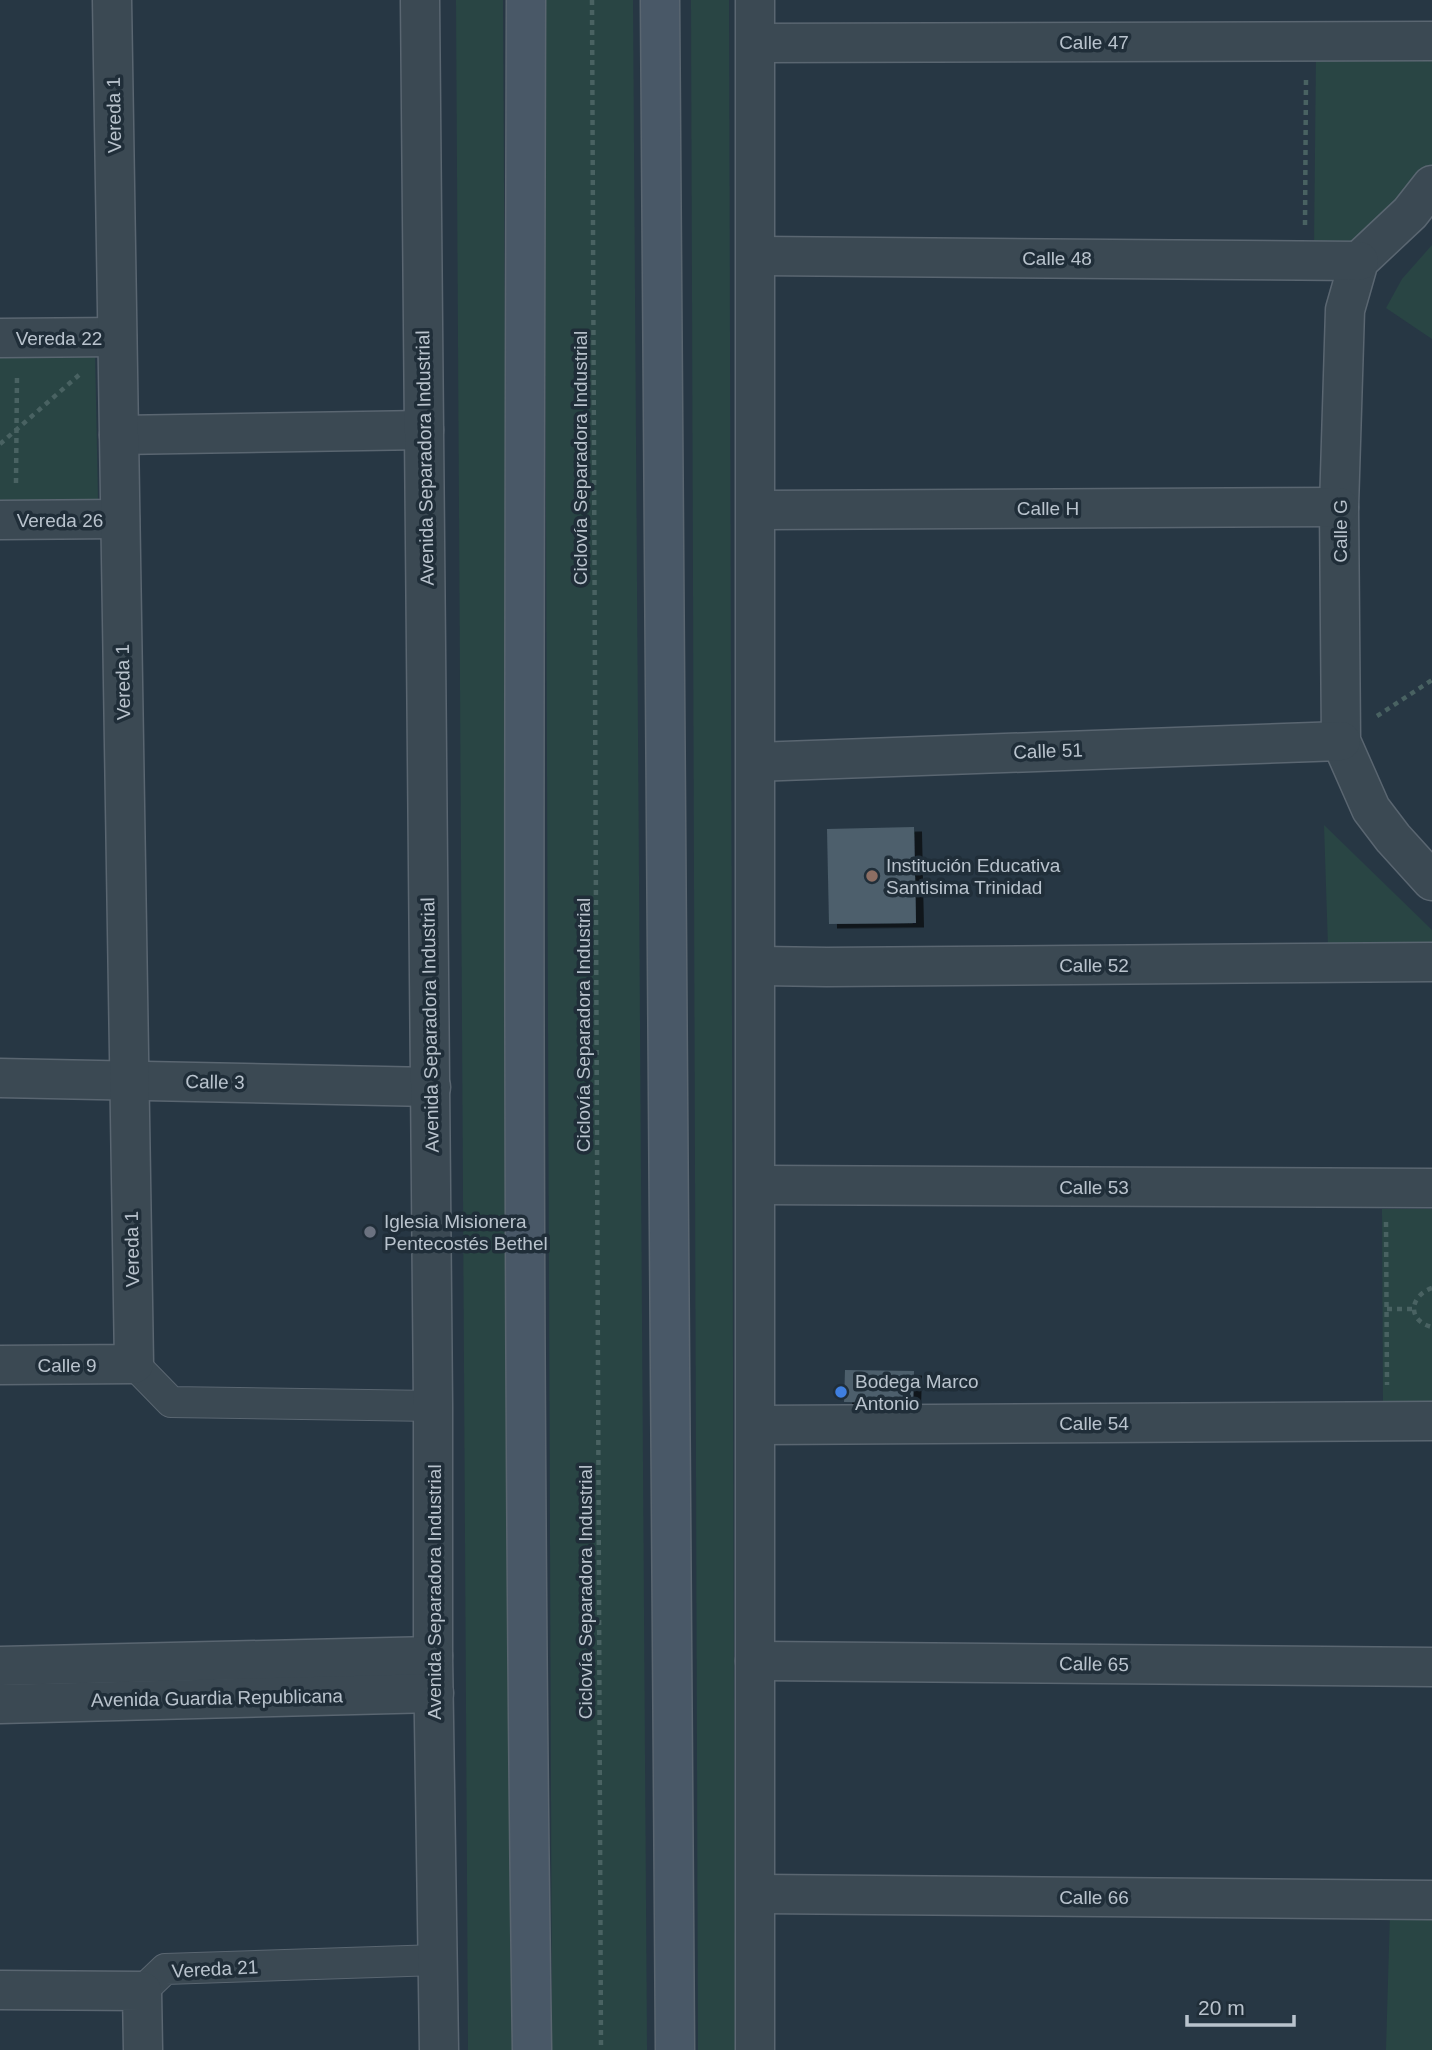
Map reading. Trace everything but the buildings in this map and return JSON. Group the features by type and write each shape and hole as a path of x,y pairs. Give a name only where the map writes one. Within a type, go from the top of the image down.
{"main road":[{"path":"526,0 523,957 527,1723 532,2050"},
{"path":"660,0 676,2050"}],"street":[{"name":"Vereda 1","path":"112,0 134,1364"},
{"name":"Avenida Separadora Industrial","path":"421,0 431,1087 433,1656 439,2050"},
{"path":"755,0 755,2050"},
{"name":"Calle 47","path":"756,43 1432,41"},
{"path":"1359,261 1410,213 1432,185"},
{"name":"Calle 48","path":"756,256 1359,261"},
{"name":"Calle G","path":"1359,261 1345,310 1339,507 1341,741 1371,809 1392,838 1432,881"},
{"name":"Vereda 22","path":"8,353 117,337"},
{"path":"119,435 424,430"},
{"name":"Vereda 26","path":"8,507 120,519"},
{"name":"Calle H","path":"756,510 1339,507"},
{"name":"Calle 51","path":"756,762 1341,741"},
{"name":"Calle 52","path":"756,966 1432,962"},
{"name":"Calle 3","path":"0,1078 431,1087"},
{"name":"Calle 53","path":"755,1185 1432,1188"},
{"path":"134,1364 171,1402 433,1406"},
{"name":"Calle 9","path":"0,1365 134,1364"},
{"name":"Calle 54","path":"755,1425 1432,1420"},
{"name":"Avenida Guardia Republicana","path":"0,1667 433,1656"},
{"name":"Calle 65","path":"755,1661 1432,1667"},
{"name":"Avenida Guardia Republicana","path":"0,1704 434,1693"},
{"name":"Calle 66","path":"756,1894 1432,1900"},
{"name":"Vereda 21","path":"142,1992 165,1969 438,1960"},
{"path":"0,1990 142,1992 143,2050"}],"path":[{"name":"Ciclovía Separadora Industrial","path":"592,0 601,2050"},
{"path":"1305,260 1306,42"},
{"path":"8,353 16,429 8,507"},
{"path":"0,444 87,368"},
{"path":"1341,741 1432,680"},
{"path":"1386,1188 1387,1421"},
{"path":"1432,1288 1422,1292 1416,1299 1414,1308 1417,1318 1424,1325 1432,1327"},
{"path":"1387,1309 1414,1308"}],"green space":[{"path":"456,0 503,0 514,2050 468,2050"},
{"path":"544,0 633,0 647,2050 552,2050"},
{"path":"691,0 729,0 735,2050 698,2050"},
{"path":"1432,48 1432,170 1355,245 1314,247 1316,53"},
{"path":"1432,245 1432,339 1386,308 1402,279"},
{"path":"95,351 98,500 0,501 0,352"},
{"path":"1324,825 1432,930 1432,949 1328,947"},
{"path":"1382,1209 1432,1209 1432,1411 1383,1411"},
{"path":"1390,1912 1432,1914 1432,2050 1386,2050"}],"place":[{"name":"Institución Educativa Santisima Trinidad","path":"872,876"},
{"name":"Iglesia Misionera Pentecostés Bethel","path":"370,1232"},
{"name":"Bodega Marco Antonio","path":"841,1392"}]}
